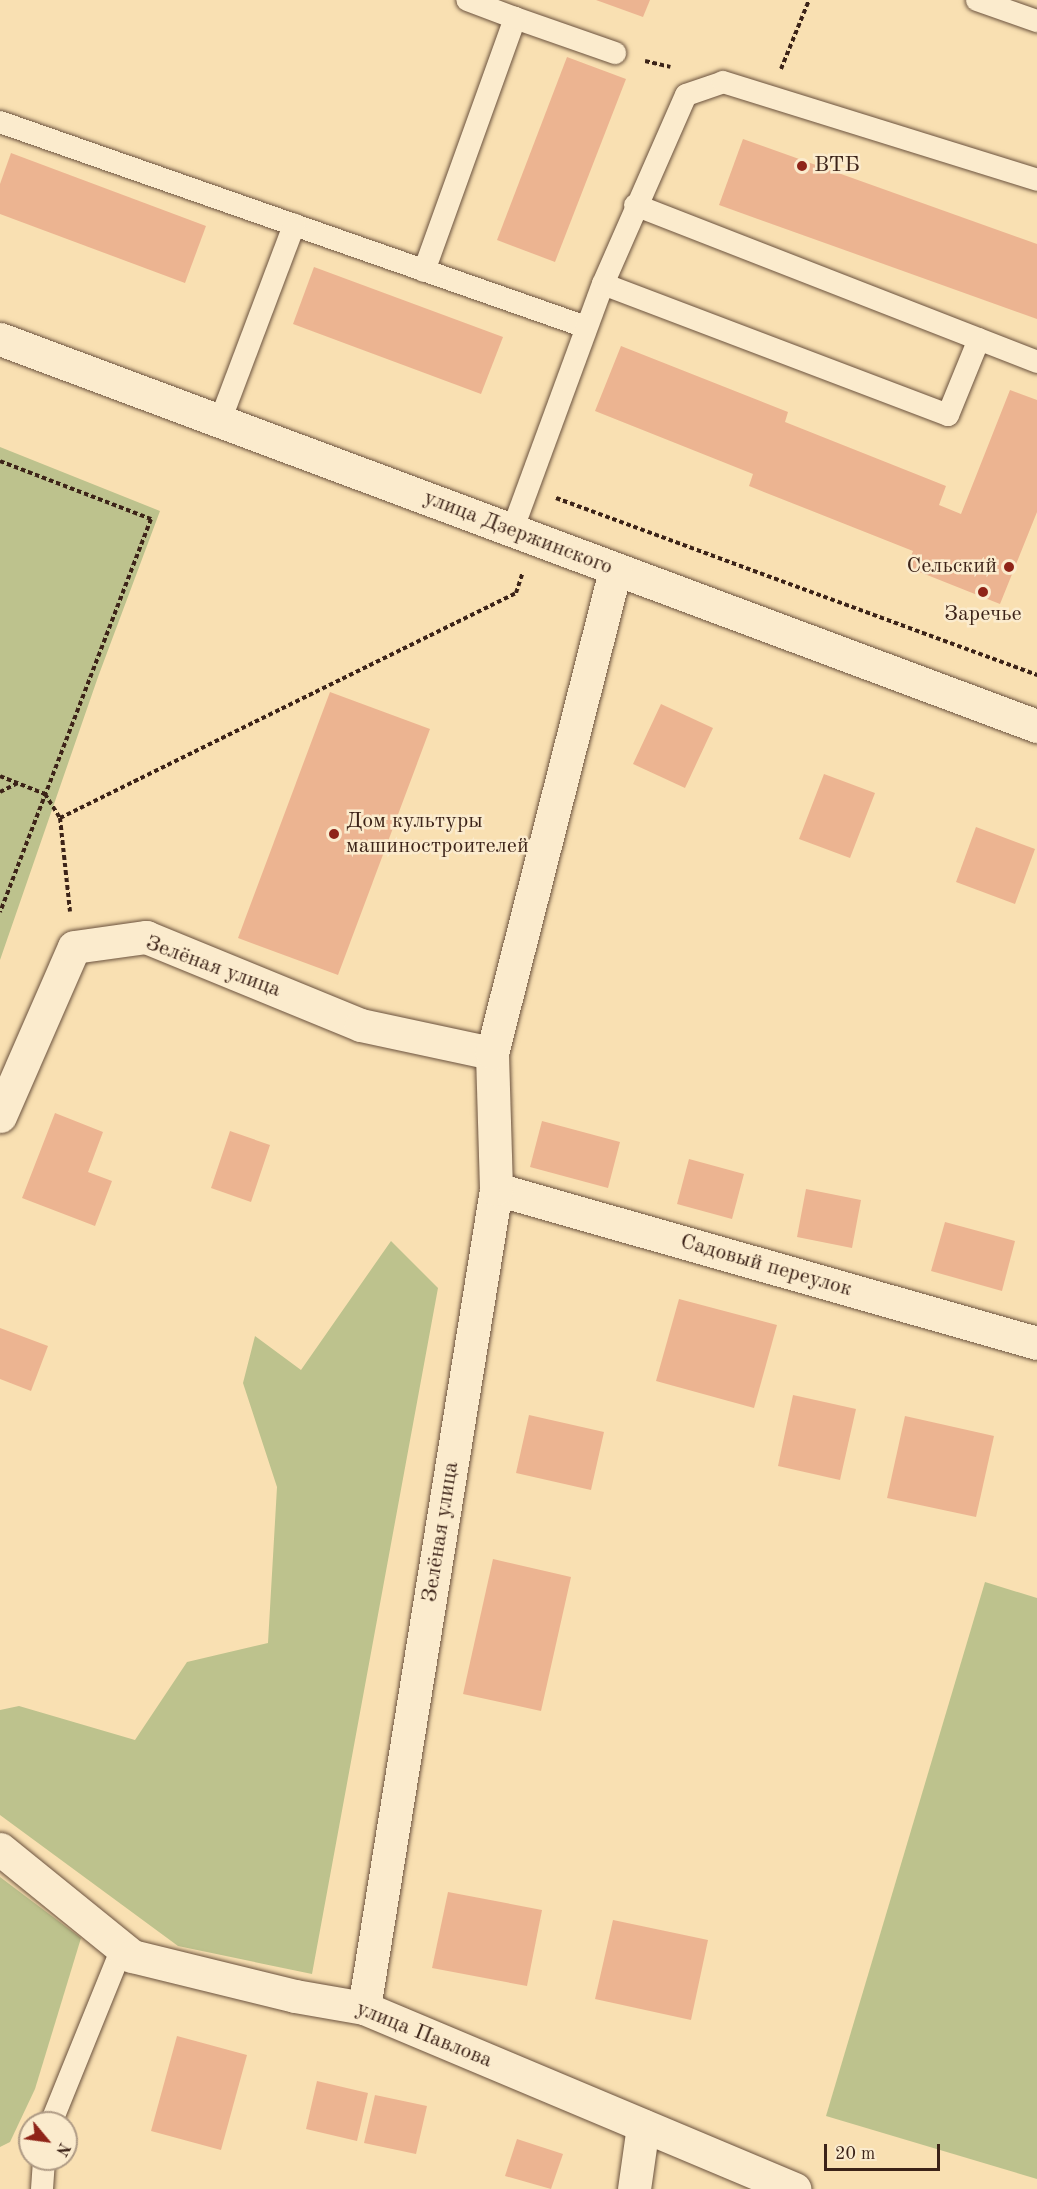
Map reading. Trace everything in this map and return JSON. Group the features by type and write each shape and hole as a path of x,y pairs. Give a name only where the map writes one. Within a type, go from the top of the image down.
{"street":[{"name":"улица Дзержинского","path":"0,339 1037,726"},
{"name":"Зелёная улица","path":"364,2008 495,1189 492,1053 615,570"},
{"name":"Зелёная улица","path":"74,947 146,938 361,1025 492,1053"},
{"path":"0,1116 74,947"},
{"name":"Садовый переулок","path":"495,1189 1037,1343"},
{"name":"улица Павлова","path":"0,1850 122,1948 142,1959 364,2008 795,2189"},
{"path":"634,2189 643,2126"}],"lane":[{"path":"467,0 615,53"},
{"path":"976,0 1037,21"},
{"path":"424,271 515,18"},
{"path":"524,535 586,327 635,205 686,95 723,82 1037,180"},
{"path":"0,122 586,327"},
{"path":"635,205 1037,362"},
{"path":"220,421 294,225"},
{"path":"603,284 948,415 979,339"},
{"path":"56,2111 122,1948"},
{"path":"42,2189 43,2171"}],"path":[{"path":"770,96 809,0"},
{"path":"0,461 152,519 0,912"},
{"path":"60,818 516,593 524,535 552,496 1037,675"},
{"path":"0,776 45,794 60,818 74,947"},
{"path":"0,792 18,783"}],"green space":[{"path":"0,447 160,511 98,677 0,960"},
{"path":"391,1241 438,1288 312,1974 178,1946 0,1815 0,1710 19,1706 135,1740 187,1662 268,1643 277,1487 243,1383 255,1336 301,1370"},
{"path":"985,1582 1037,1598 1037,2179 826,2116"},
{"path":"0,1877 81,1938 35,2089 25,2111 18,2111 18,2125 10,2142 0,2147"}],"building":[{"path":"596,0 650,0 643,17"},
{"path":"567,57 626,79 555,262 497,240"},
{"path":"743,139 1037,244 1037,319 719,205"},
{"path":"11,153 206,226 185,283 0,214 0,184"},
{"path":"314,267 503,337 481,394 293,324"},
{"path":"621,346 788,412 785,422 946,486 939,505 961,514 1010,390 1037,400 1037,512 1000,604 907,567 913,551 749,486 753,474 595,411"},
{"name":"Дом культуры машиностроителей","path":"330,692 430,729 338,975 238,938"},
{"path":"661,704 713,728 685,788 633,764"},
{"path":"824,774 875,793 850,858 799,839"},
{"path":"976,827 1035,849 1015,904 956,882"},
{"path":"55,1113 103,1132 88,1172 112,1181 95,1226 22,1198"},
{"path":"542,1121 620,1142 608,1188 530,1167"},
{"path":"230,1131 270,1145 251,1202 211,1188"},
{"path":"689,1159 744,1174 732,1219 677,1204"},
{"path":"806,1189 861,1200 852,1248 797,1237"},
{"path":"945,1222 1015,1241 1002,1291 931,1271"},
{"path":"679,1299 777,1325 754,1408 656,1381"},
{"path":"0,1328 48,1346 31,1391 0,1379"},
{"path":"793,1395 856,1409 840,1480 778,1466"},
{"path":"529,1415 604,1432 591,1490 516,1473"},
{"path":"905,1416 994,1436 976,1517 887,1498"},
{"path":"493,1559 571,1577 541,1711 463,1694"},
{"path":"448,1892 542,1910 527,1986 432,1968"},
{"path":"613,1920 708,1940 691,2020 595,1999"},
{"path":"177,2036 247,2055 221,2150 151,2131"},
{"path":"317,2081 368,2093 357,2141 306,2129"},
{"path":"375,2095 427,2106 416,2154 364,2143"},
{"path":"517,2139 563,2154 551,2189 505,2176"}],"place":[{"name":"ВТБ","path":"802,166"},
{"name":"Сельский","path":"1009,567"},
{"name":"Заречье","path":"983,592"},
{"name":"Дом культуры машиностроителей","path":"334,834"}]}
